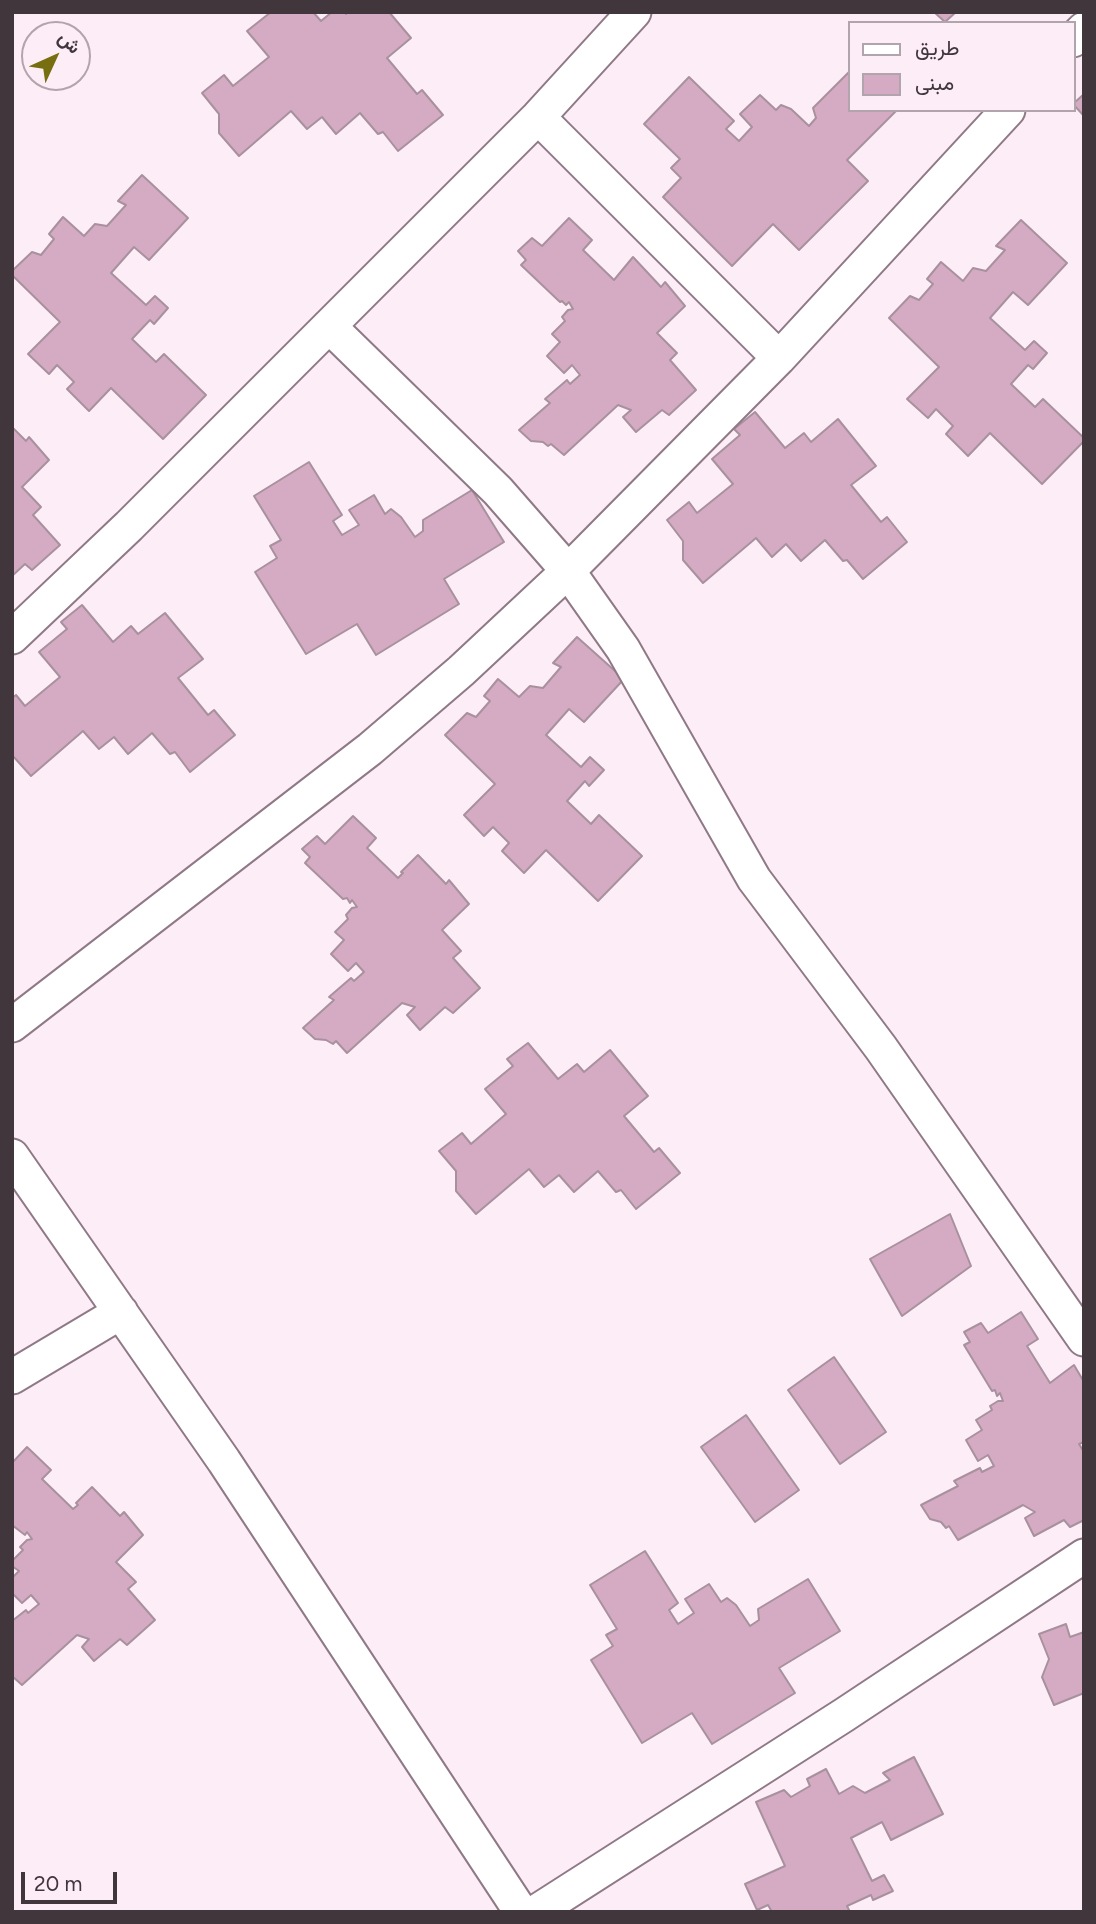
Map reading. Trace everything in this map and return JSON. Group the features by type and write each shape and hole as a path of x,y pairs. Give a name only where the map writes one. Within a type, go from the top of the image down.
{"street":[{"path":"12,637 129,526 538,117 634,12"},
{"path":"12,1025 370,749 461,671 568,572 779,358 1006,112"},
{"path":"538,117 779,358"},
{"path":"329,326 498,491 568,572 624,649 754,879 881,1048 1084,1339"},
{"path":"12,1156 225,1461 521,1912"},
{"path":"12,1377 121,1312"},
{"path":"536,1912 1084,1556"}],"building":[{"path":"271,12 313,12 321,21 332,12 389,12 411,38 387,58 417,94 422,90 443,115 398,151 383,132 378,134 360,113 336,134 322,117 307,129 291,111 239,156 219,133 219,114 202,93 224,75 233,86 269,57 247,31"},
{"path":"934,12 956,12 946,21"},
{"path":"848,73 848,112 895,112 847,160 868,181 799,250 773,224 732,266 663,197 681,178 671,168 680,159 644,124 689,77 734,121 726,129 739,141 752,127 740,114 760,95 776,110 781,105 791,109 809,126 816,118 813,108"},
{"path":"1084,94 1084,116 1075,106 1075,102"},
{"path":"142,175 188,218 149,260 134,247 111,273 146,305 155,296 168,308 154,324 150,320 132,339 156,362 164,354 206,395 163,439 111,388 89,411 67,389 74,382 57,365 49,374 28,354 60,322 12,275 12,271 32,252 41,255 54,239 49,234 63,217 84,236 95,224 107,226 126,205 118,201"},
{"path":"569,218 592,240 583,250 614,280 633,257 661,287 665,282 685,306 657,333 677,353 670,360 696,390 669,415 662,410 636,432 623,417 631,410 618,405 564,455 551,444 548,446 543,442 531,441 519,430 550,403 545,399 567,380 570,384 580,375 572,365 564,373 547,356 560,342 552,334 565,321 562,317 568,310 573,309 569,302 566,305 560,302 521,265 526,260 518,251 532,238 542,246"},
{"path":"1021,220 1067,263 1028,305 1013,292 990,318 1025,350 1034,341 1047,353 1033,369 1028,365 1011,384 1035,407 1043,399 1084,438 1042,484 990,433 968,456 946,434 953,426 936,409 928,418 907,399 939,367 889,318 910,296 919,300 933,284 927,279 941,262 963,281 973,268 986,271 1005,250 996,246"},
{"path":"755,412 785,448 804,433 811,442 838,419 876,466 851,485 881,522 887,517 907,542 863,579 825,540 801,561 786,544 772,557 756,538 703,583 683,560 683,541 667,520 689,502 697,513 733,484 712,459 740,435 734,429"},
{"path":"12,427 26,441 29,437 49,460 22,487 41,507 33,515 60,545 32,570 25,564 12,576"},
{"path":"309,462 342,515 333,521 342,535 359,525 349,510 374,495 385,514 391,509 401,517 415,537 423,531 423,520 472,490 504,542 444,579 459,604 376,655 357,624 306,654 255,572 277,558 270,546 281,540 254,496"},
{"path":"82,605 113,642 131,626 138,634 165,613 203,659 178,678 208,715 214,710 235,735 190,772 175,752 170,754 152,733 128,754 114,737 99,749 83,731 31,776 12,755 12,698 16,695 25,706 60,677 39,652 67,629 61,622"},
{"path":"577,637 624,679 584,722 569,709 546,735 581,767 590,757 604,770 589,786 585,781 567,801 591,824 599,815 642,856 598,901 546,850 524,873 502,851 509,843 493,827 484,836 464,815 495,784 445,735 467,713 476,717 490,701 484,696 498,679 519,697 530,686 543,688 561,667 553,663"},
{"path":"353,816 376,838 367,848 398,878 418,855 446,884 449,880 469,904 442,930 461,951 453,958 480,988 453,1013 445,1007 420,1030 407,1015 415,1007 402,1003 347,1053 336,1041 333,1044 315,1039 303,1028 334,1000 329,997 351,978 354,981 364,972 356,963 348,971 331,954 344,940 335,932 348,919 346,915 352,908 357,907 352,900 350,903 347,898 343,899 305,863 310,857 302,849 317,836 325,844"},
{"path":"528,1043 558,1079 577,1064 584,1072 610,1050 648,1096 624,1116 654,1152 659,1148 680,1173 636,1209 621,1190 616,1192 598,1171 574,1192 559,1175 544,1187 529,1169 476,1214 456,1191 456,1171 439,1151 462,1133 471,1144 506,1114 485,1089 513,1066 507,1059"},
{"path":"950,1214 971,1266 902,1316 870,1259"},
{"path":"1021,1312 1038,1339 1027,1346 1050,1383 1074,1365 1084,1382 1084,1442 1079,1444 1084,1452 1084,1520 1070,1527 1064,1520 1034,1536 1025,1518 1035,1512 1023,1505 958,1540 949,1526 946,1528 941,1522 930,1519 921,1505 958,1486 954,1481 980,1468 982,1472 994,1466 988,1455 978,1461 966,1440 982,1430 976,1420 992,1410 990,1406 1003,1401 1000,1393 997,1396 995,1390 992,1391 964,1345 970,1342 964,1332 981,1323 988,1333"},
{"path":"834,1357 886,1432 840,1464 788,1390"},
{"path":"746,1415 799,1490 755,1522 701,1447"},
{"path":"27,1447 51,1470 42,1479 73,1509 92,1487 120,1516 124,1512 143,1535 116,1562 136,1582 128,1589 155,1620 127,1645 120,1639 94,1661 82,1647 89,1639 77,1635 22,1685 12,1676 12,1621 39,1604 31,1595 22,1603 12,1593 12,1578 19,1571 12,1566 12,1561 23,1550 20,1547 32,1539 27,1532 25,1535 12,1525 12,1463"},
{"path":"645,1551 678,1603 669,1610 678,1624 694,1613 685,1599 709,1584 721,1602 727,1598 736,1605 750,1626 759,1620 758,1609 808,1579 840,1631 779,1668 795,1693 712,1744 692,1713 642,1743 591,1660 613,1646 606,1635 617,1629 590,1585"},
{"path":"1066,1624 1070,1637 1084,1632 1084,1693 1054,1705 1042,1677 1049,1659 1039,1634"},
{"path":"914,1757 943,1814 891,1840 882,1822 851,1838 872,1881 884,1875 893,1891 873,1900 871,1895 847,1906 850,1912 772,1912 768,1905 757,1910 745,1884 785,1866 756,1802 784,1790 791,1797 810,1786 807,1779 826,1769 839,1794 853,1786 865,1793 890,1780 883,1773"}]}
